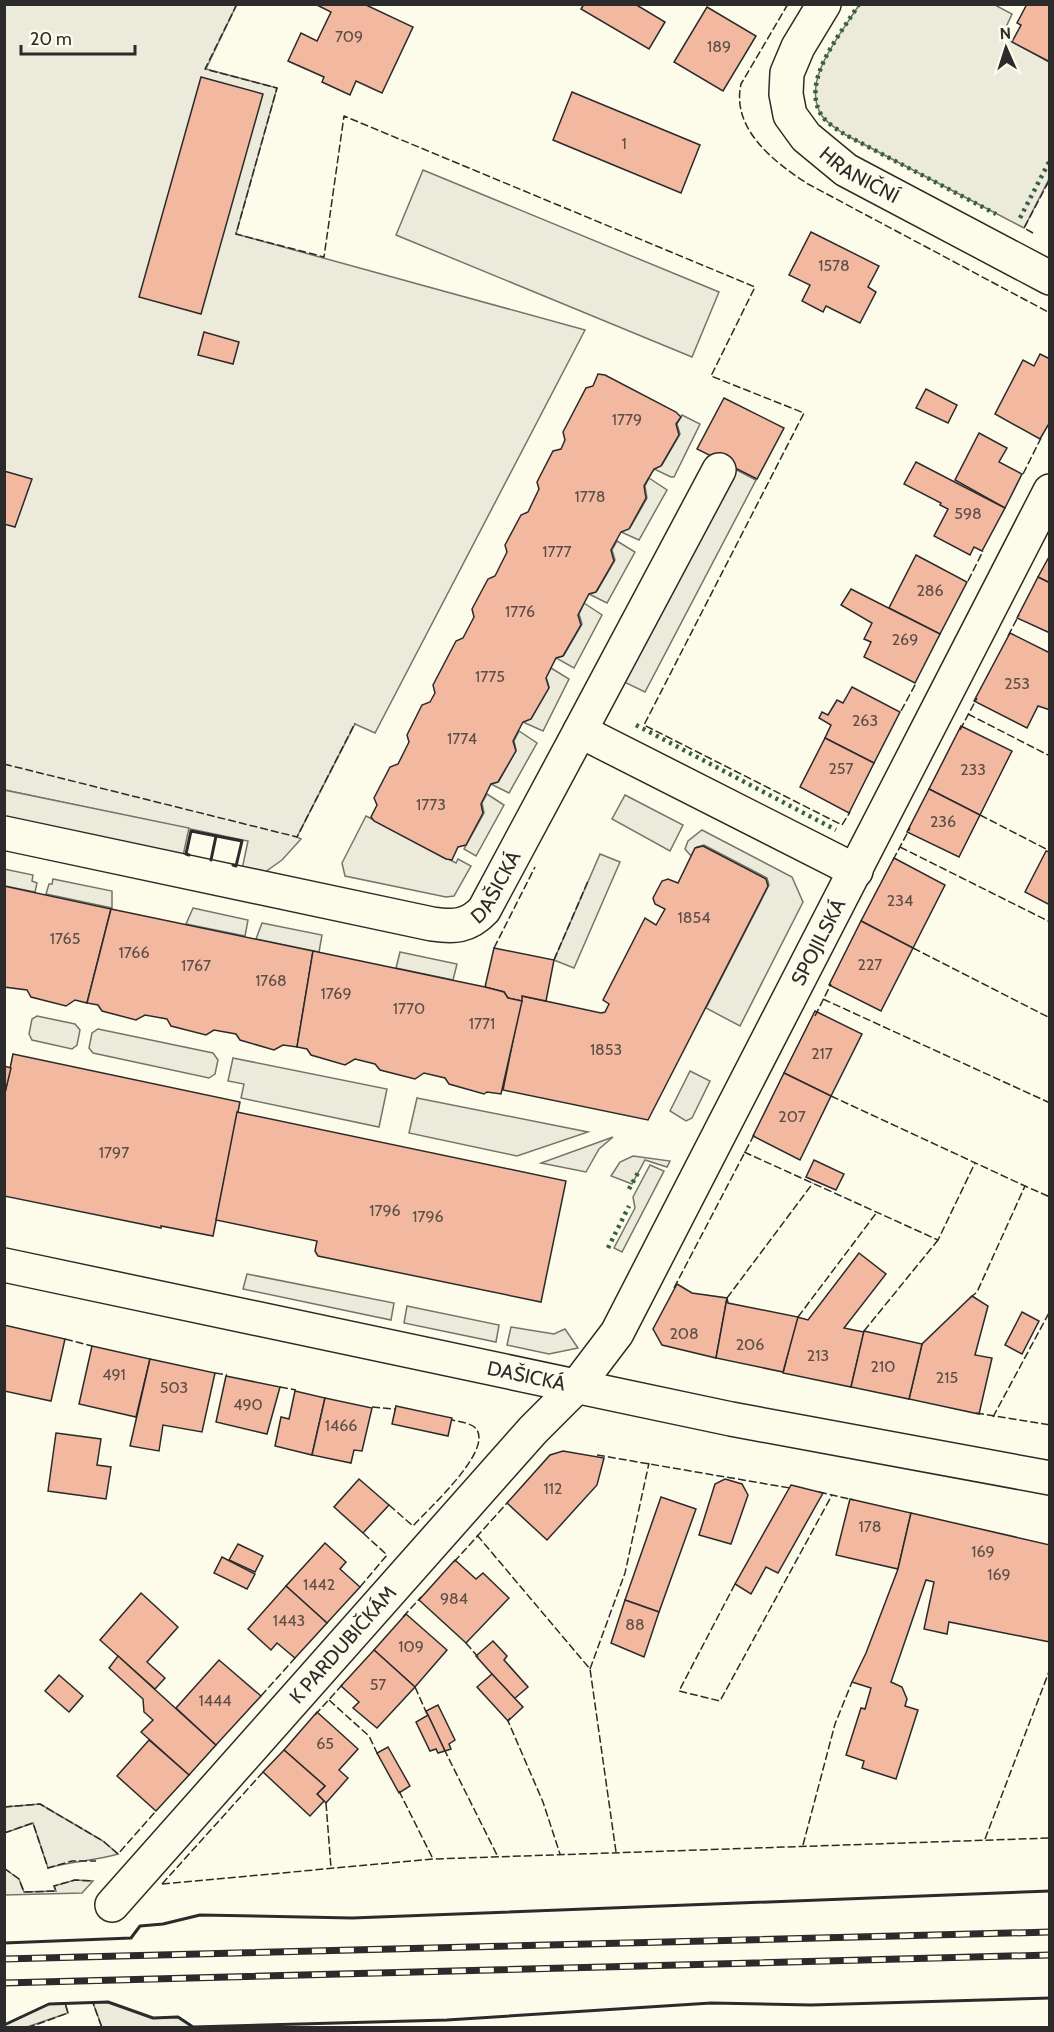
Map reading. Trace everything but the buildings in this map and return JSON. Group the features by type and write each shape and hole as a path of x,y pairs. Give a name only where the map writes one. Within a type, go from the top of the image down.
{"street":[{"name":"HRANIČNÍ","path":"824,4 798,47 787,73 786,94 790,115 806,136 846,170 1050,278"},
{"name":"DAŠICKÁ","path":"4,833 432,924 463,926 474,921 484,910 719,470"},
{"name":"SPOJILSKÁ","path":"576,1386 617,1333 1050,491"},
{"path":"580,731 855,872"},
{"name":"DAŠICKÁ","path":"4,1265 731,1419 1050,1478"},
{"name":"K PARDUBIČKÁM","path":"112,1905 533,1430 576,1386"}],"shaded area":[{"path":"4,5 236,6 206,69 277,88 236,234 585,330 375,733 355,724 297,837 301,839 282,860 265,872 242,869 248,841 5,790"},
{"path":"859,5 995,5 1012,14 1002,36 1049,62 1049,179 1024,228 844,134 822,116 816,102 819,73 834,43"},
{"path":"423,170 719,292 692,357 396,235"},
{"path":"682,415 700,424 674,477 671,477 654,469 662,465 680,434 677,424"},
{"path":"733,468 756,480 645,692 622,681"},
{"path":"649,478 667,490 639,540 621,532 630,528 647,498 645,486"},
{"path":"617,541 635,552 607,603 589,594 597,591 615,560 612,550"},
{"path":"584,603 602,615 574,668 556,658 564,655 582,624 579,614"},
{"path":"551,668 569,679 543,731 523,722 531,719 549,687 546,677"},
{"path":"519,731 537,743 509,793 491,784 499,781 516,750 514,741"},
{"path":"4,790 189,828 183,856 5,820"},
{"path":"487,794 504,805 476,856 464,849 484,813 482,803"},
{"path":"625,795 683,825 670,851 612,819"},
{"path":"366,816 456,863 458,859 471,866 454,896 446,897 345,876 342,863"},
{"path":"702,830 792,877 803,902 740,1026 706,1008 769,885 767,878 704,845 697,847 692,857 685,849 688,841"},
{"path":"600,854 620,862 574,968 554,960"},
{"path":"4,869 33,875 32,881 37,883 35,892 5,886"},
{"path":"53,879 112,891 112,908 46,894"},
{"path":"193,908 248,920 245,936 186,924"},
{"path":"262,923 322,935 319,952 256,939"},
{"path":"400,952 457,964 453,980 396,968"},
{"path":"37,1016 75,1024 80,1030 77,1045 72,1049 32,1040 29,1034 32,1019"},
{"path":"98,1029 213,1053 218,1060 215,1074 209,1078 93,1053 89,1048 92,1033"},
{"path":"233,1058 387,1089 379,1127 241,1098 244,1084 228,1081"},
{"path":"690,1071 710,1081 692,1118 686,1121 670,1111"},
{"path":"417,1098 588,1132 517,1156 409,1133"},
{"path":"613,1137 599,1149 586,1172 541,1163"},
{"path":"633,1156 670,1161 667,1167 645,1160 632,1184 611,1176 620,1162"},
{"path":"650,1165 664,1171 622,1252 614,1248 635,1208 633,1197"},
{"path":"247,1274 394,1303 391,1320 243,1289"},
{"path":"407,1306 499,1325 496,1342 404,1323"},
{"path":"511,1327 554,1334 565,1329 578,1348 549,1354 507,1345"},
{"path":"40,1804 103,1841 118,1854 48,1868 33,1823 5,1833 5,1807"},
{"path":"5,1869 19,1879 24,1892 56,1891 54,1886 75,1880 93,1881 82,1893 5,1895"},
{"path":"108,2002 153,2018 178,2017 193,2027 102,2027 93,2003"},
{"path":"65,2003 68,2013 27,2027 5,2027 49,2004"}],"railway":[{"path":"4,1959 1050,1932"},
{"path":"4,1983 1050,1955"}],"hedge":[{"path":"859,4 825,58 819,73 816,102 822,116 844,134 996,214"},
{"path":"1020,218 1050,160"},
{"path":"636,725 836,830"},
{"path":"629,1189 639,1171"},
{"path":"608,1248 629,1206"}],"fence":[{"path":"237,4 205,69 277,88 236,234 324,257 344,116 755,287 711,376 804,413 644,725 842,825 850,812"},
{"path":"788,4 741,84 742,116 758,143 769,155 808,184 1050,313"},
{"path":"1033,233 1024,228 1050,179"},
{"path":"1023,474 1041,438"},
{"path":"968,581 983,551"},
{"path":"1008,636 1019,615"},
{"path":"901,711 916,683"},
{"path":"960,730 977,698"},
{"path":"968,714 1050,756"},
{"path":"4,764 297,837 355,723"},
{"path":"980,815 1050,851"},
{"path":"893,860 910,828"},
{"path":"900,847 1050,922"},
{"path":"494,948 535,867"},
{"path":"554,960 588,881"},
{"path":"913,948 1050,1018"},
{"path":"815,1016 831,984"},
{"path":"823,999 1050,1103"},
{"path":"831,1096 1025,1186"},
{"path":"674,1288 755,1133"},
{"path":"744,1152 938,1240 975,1163"},
{"path":"727,1298 813,1183"},
{"path":"970,1298 977,1292 1025,1186 1050,1197"},
{"path":"798,1317 877,1212"},
{"path":"864,1331 938,1240"},
{"path":"993,1417 1050,1311"},
{"path":"65,1339 92,1346"},
{"path":"215,1373 227,1375"},
{"path":"280,1387 296,1390"},
{"path":"372,1407 395,1409"},
{"path":"976,1413 1050,1425"},
{"path":"389,1505 413,1526 467,1466 479,1440 477,1430 469,1424 452,1420"},
{"path":"597,1455 790,1488 791,1485"},
{"path":"590,1669 625,1573 649,1463"},
{"path":"819,1492 854,1500"},
{"path":"735,1584 679,1691 720,1701 832,1495"},
{"path":"454,1562 508,1502"},
{"path":"360,1587 387,1555 363,1533"},
{"path":"477,1535 590,1669 616,1852"},
{"path":"403,1617 421,1597"},
{"path":"466,1643 478,1657"},
{"path":"261,1696 295,1658"},
{"path":"985,1839 1050,1669"},
{"path":"803,1845 835,1724 852,1682"},
{"path":"315,1715 343,1684"},
{"path":"415,1687 427,1714"},
{"path":"329,1700 369,1736 378,1755"},
{"path":"510,1718 508,1721 543,1802 560,1854"},
{"path":"444,1749 498,1857"},
{"path":"162,1884 264,1771"},
{"path":"399,1791 433,1859"},
{"path":"326,1803 331,1868"},
{"path":"4,1807 40,1804 103,1841 118,1854 156,1811"},
{"path":"4,1833 33,1823 48,1868 72,1861 96,1861"},
{"path":"162,1884 433,1859 1050,1838"},
{"path":"4,1868 19,1879 24,1892 56,1891 54,1886 75,1880 93,1881"},
{"path":"27,2028 68,2013 65,2003 93,2003 102,2028"}],"wall":[{"path":"189,855 186,854 191,831 242,841 236,866 233,865"},
{"path":"211,860 216,836"},
{"path":"4,1943 131,1938 140,1926 163,1924 200,1915 352,1918 1050,1891"},
{"path":"4,2025 49,2004 108,2002 153,2018 178,2017 193,2027 447,2020 711,2003 811,2005 1050,1998"}]}
